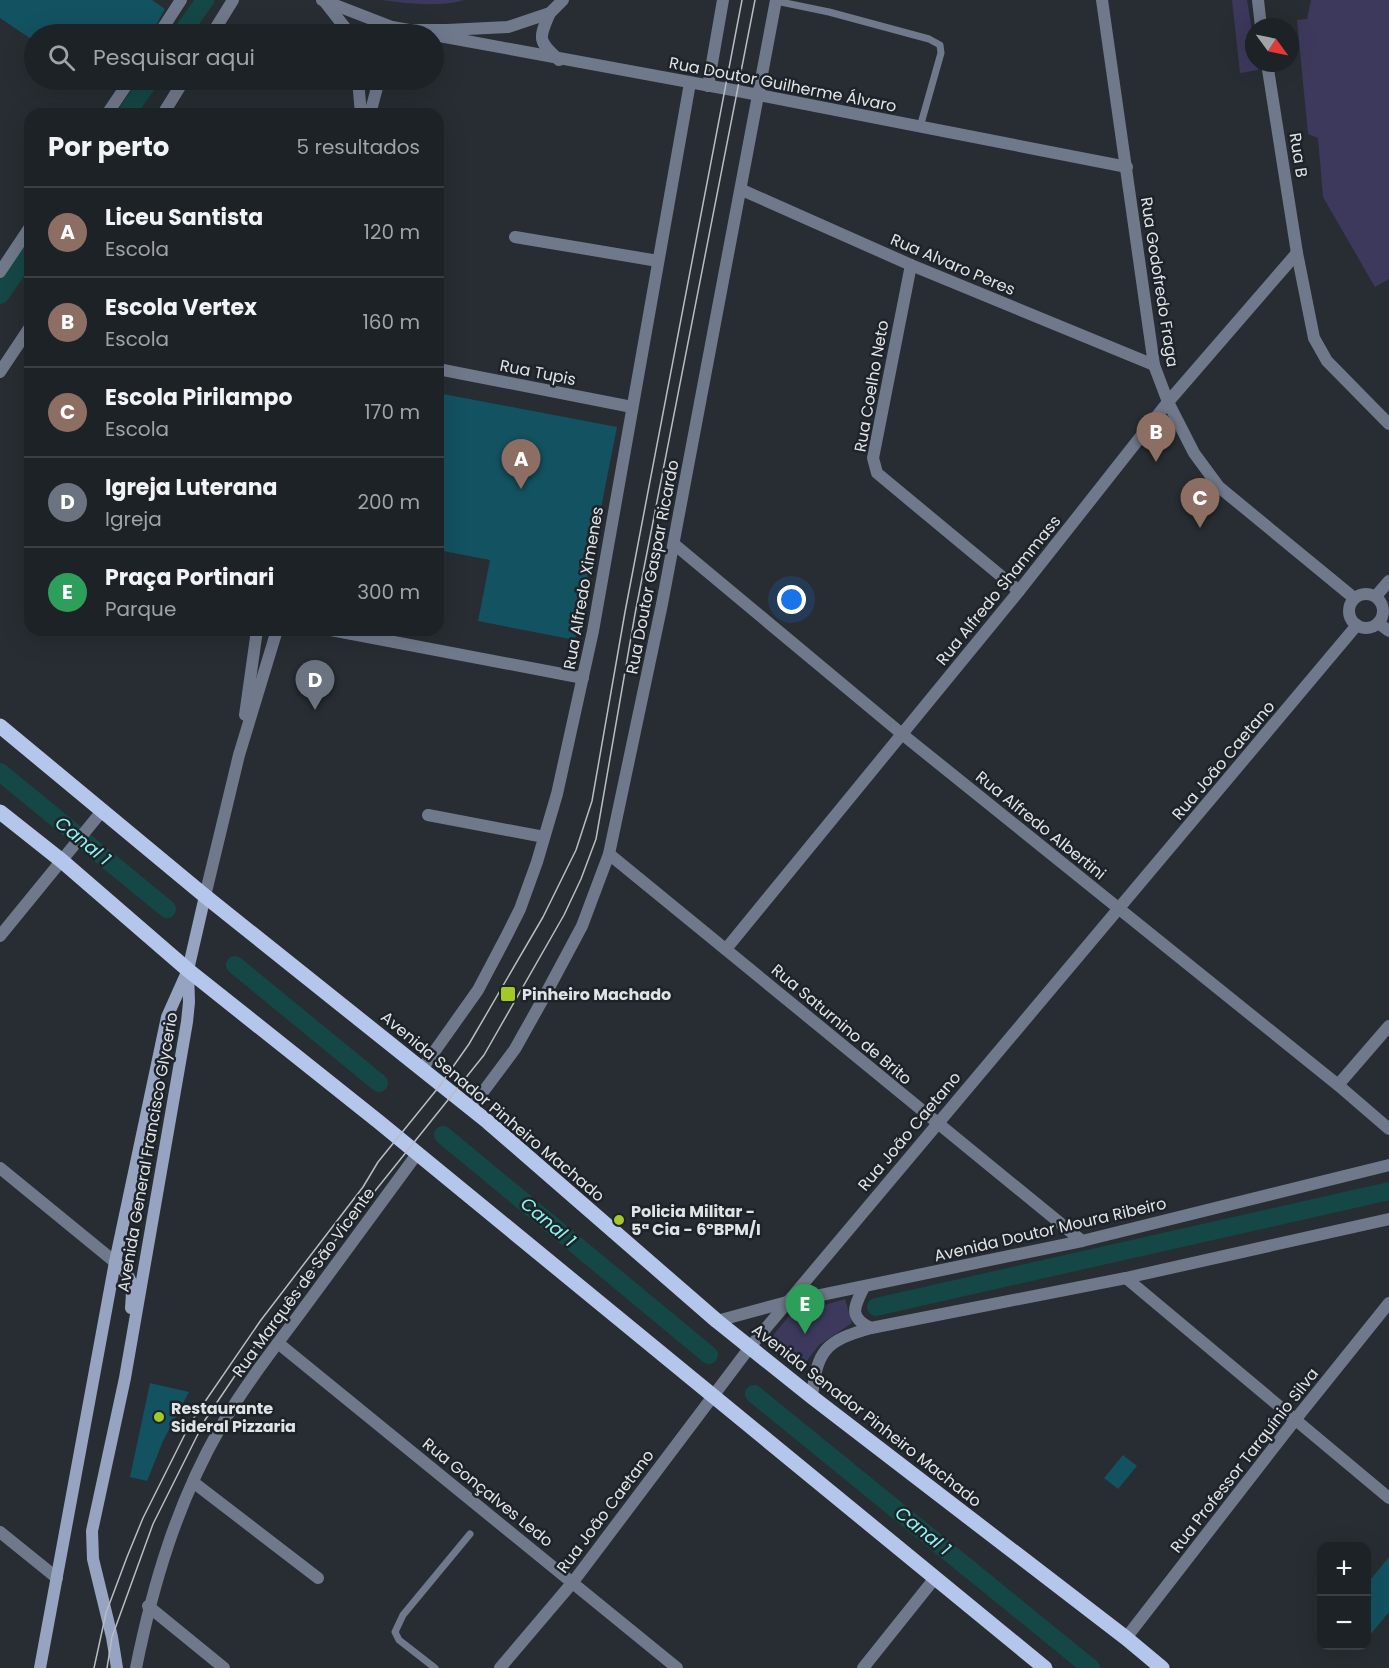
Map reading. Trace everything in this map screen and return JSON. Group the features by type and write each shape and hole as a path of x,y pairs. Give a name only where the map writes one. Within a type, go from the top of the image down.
{"main road":[{"name":"Avenida Senador Pinheiro Machado","path":"0,726 99,815 205,896 471,1108 717,1321 747,1350 812,1397 1162,1668"},
{"path":"0,812 62,861 188,970 715,1391 1045,1668"},
{"path":"188,970 205,896"},
{"name":"Avenida General Francisco Glycerio","path":"40,1668 116,1262 167,1017 188,970"},
{"name":"Avenida General Francisco Glycerio","path":"117,1668 93,1559 92,1531 125,1378 187,1022 188,970"},
{"path":"116,1262 128,1273 132,1281 125,1378"}],"street":[{"path":"218,24 233,0"},
{"path":"559,60 544,46 541,38 543,27 550,13 563,0"},
{"path":"708,86 723,0"},
{"name":"Rua Godofredo Fraga","path":"1102,0 1154,365 1168,402 1194,453 1219,487 1354,598"},
{"path":"1258,0 1261,18"},
{"path":"323,1 375,24"},
{"path":"323,1 342,24"},
{"name":"Rua Doutor Gaspar Ricardo","path":"471,1108 515,1049 543,999 582,926 609,854 674,544 776,1"},
{"path":"164,24 176,2"},
{"path":"444,30 508,27 550,13"},
{"name":"Rua Doutor Guilherme Álvaro","path":"444,37 1126,167"},
{"name":"Rua B","path":"1268,72 1297,253 1314,338 1327,361 1389,424"},
{"name":"Rua Alfredo Ximenes","path":"422,1069 478,990 520,909 557,794 583,678 690,83"},
{"path":"111,108 123,90"},
{"path":"168,108 178,90"},
{"path":"359,90 360,108"},
{"path":"372,108 376,90"},
{"name":"Rua Alvaro Peres","path":"742,190 911,265 1154,365"},
{"path":"0,272 24,236"},
{"path":"515,237 658,261"},
{"name":"Rua Alfredo Shammass","path":"726,949 1019,591 1168,402 1297,253"},
{"name":"Rua Coelho Neto","path":"911,265 873,458 877,473 1019,591"},
{"path":"0,372 24,336"},
{"name":"Rua Tupis","path":"444,370 632,407"},
{"name":"Rua Alfredo Albertini","path":"674,544 902,734 1338,1085 1389,1129"},
{"path":"1376,596 1389,581"},
{"path":"1364,593 1376,596 1380,599 1383,609 1378,623 1368,628 1357,626 1349,612 1354,598 1364,593"},
{"path":"1378,623 1389,631"},
{"name":"Rua João Caetano","path":"500,1668 573,1582 747,1350 1357,626"},
{"path":"239,755 256,636"},
{"path":"205,896 239,755 275,636"},
{"path":"362,636 583,678"},
{"path":"0,936 99,815"},
{"path":"428,815 544,837"},
{"name":"Rua Saturnino de Brito","path":"609,854 1082,1241"},
{"path":"1338,1085 1389,1026"},
{"name":"Rua Marquês de São Vicente","path":"136,1668 148,1606 158,1571 193,1482 225,1420 254,1374 417,1154"},
{"name":"Avenida Doutor Moura Ribeiro","path":"717,1321 788,1302 1082,1241 1389,1165"},
{"path":"0,1168 116,1262"},
{"path":"812,1397 820,1356 832,1343 850,1334 1126,1278 1389,1219"},
{"path":"1126,1278 1389,1498"},
{"path":"864,1287 854,1312 859,1321 871,1328"},
{"name":"Rua Professor Tarquínio Silva","path":"1126,1638 1389,1303"},
{"name":"Rua Gonçalves Ledo","path":"278,1343 677,1668"},
{"path":"193,1482 318,1578"},
{"path":"0,1532 57,1578"},
{"path":"862,1668 935,1578"},
{"path":"148,1606 224,1668"}],"lane":[{"path":"776,1 829,12 929,39 940,45 941,52 920,127"},
{"path":"435,1668 399,1640 395,1632 403,1615 470,1534"}],"shaded area":[{"path":"382,0 465,0 413,4"},
{"path":"1232,0 1247,0 1250,18 1245,18 1246,72 1240,73"},
{"path":"1311,0 1389,0 1389,279 1375,287 1323,197 1318,138 1308,134 1299,41 1299,20 1307,19"},
{"path":"845,1299 852,1323 819,1345 799,1371 766,1344 790,1315"}],"building":[{"path":"0,0 152,0 165,9 157,24 24,24 24,34 0,18"},
{"path":"444,394 617,427 575,640 478,621 490,560 444,551"},
{"name":"Restaurante Sideral Pizzaria","path":"150,1383 189,1392 163,1441 147,1481 130,1477"},
{"path":"1123,1455 1137,1466 1118,1489 1104,1478"},
{"path":"1389,1557 1389,1612 1371,1634 1371,1596 1371,1579"}],"waterway":[{"path":"188,24 205,0"},
{"path":"130,108 143,90"},
{"path":"0,295 24,261"},
{"name":"Canal 1","path":"0,772 167,909"},
{"name":"Canal 1","path":"235,965 379,1083"},
{"name":"Canal 1","path":"443,1135 709,1355"},
{"path":"876,1307 1389,1191"},
{"name":"Canal 1","path":"754,1394 1091,1668"}],"tram line":[{"path":"94,1668 106,1613 127,1557 143,1518 191,1422 261,1320 469,1044 543,917 576,850 592,801 625,612 742,0"},
{"path":"107,1668 112,1637 153,1524 205,1420 278,1312 484,1055 564,915 581,879 596,839 635,614 755,0"}],"place":[{"name":"Escola Vertex","path":"1156,462"},
{"name":"Liceu Santista","path":"521,489"},
{"name":"Escola Pirilampo","path":"1200,528"},
{"name":"Igreja Luterana","path":"315,710"},
{"name":"Pinheiro Machado","path":"508,994"},
{"name":"Policia Militar - 5ª Cia - 6ºBPM/I","path":"619,1220"},
{"name":"Praça Portinari","path":"805,1334"},
{"name":"Restaurante Sideral Pizzaria","path":"159,1417"}]}
